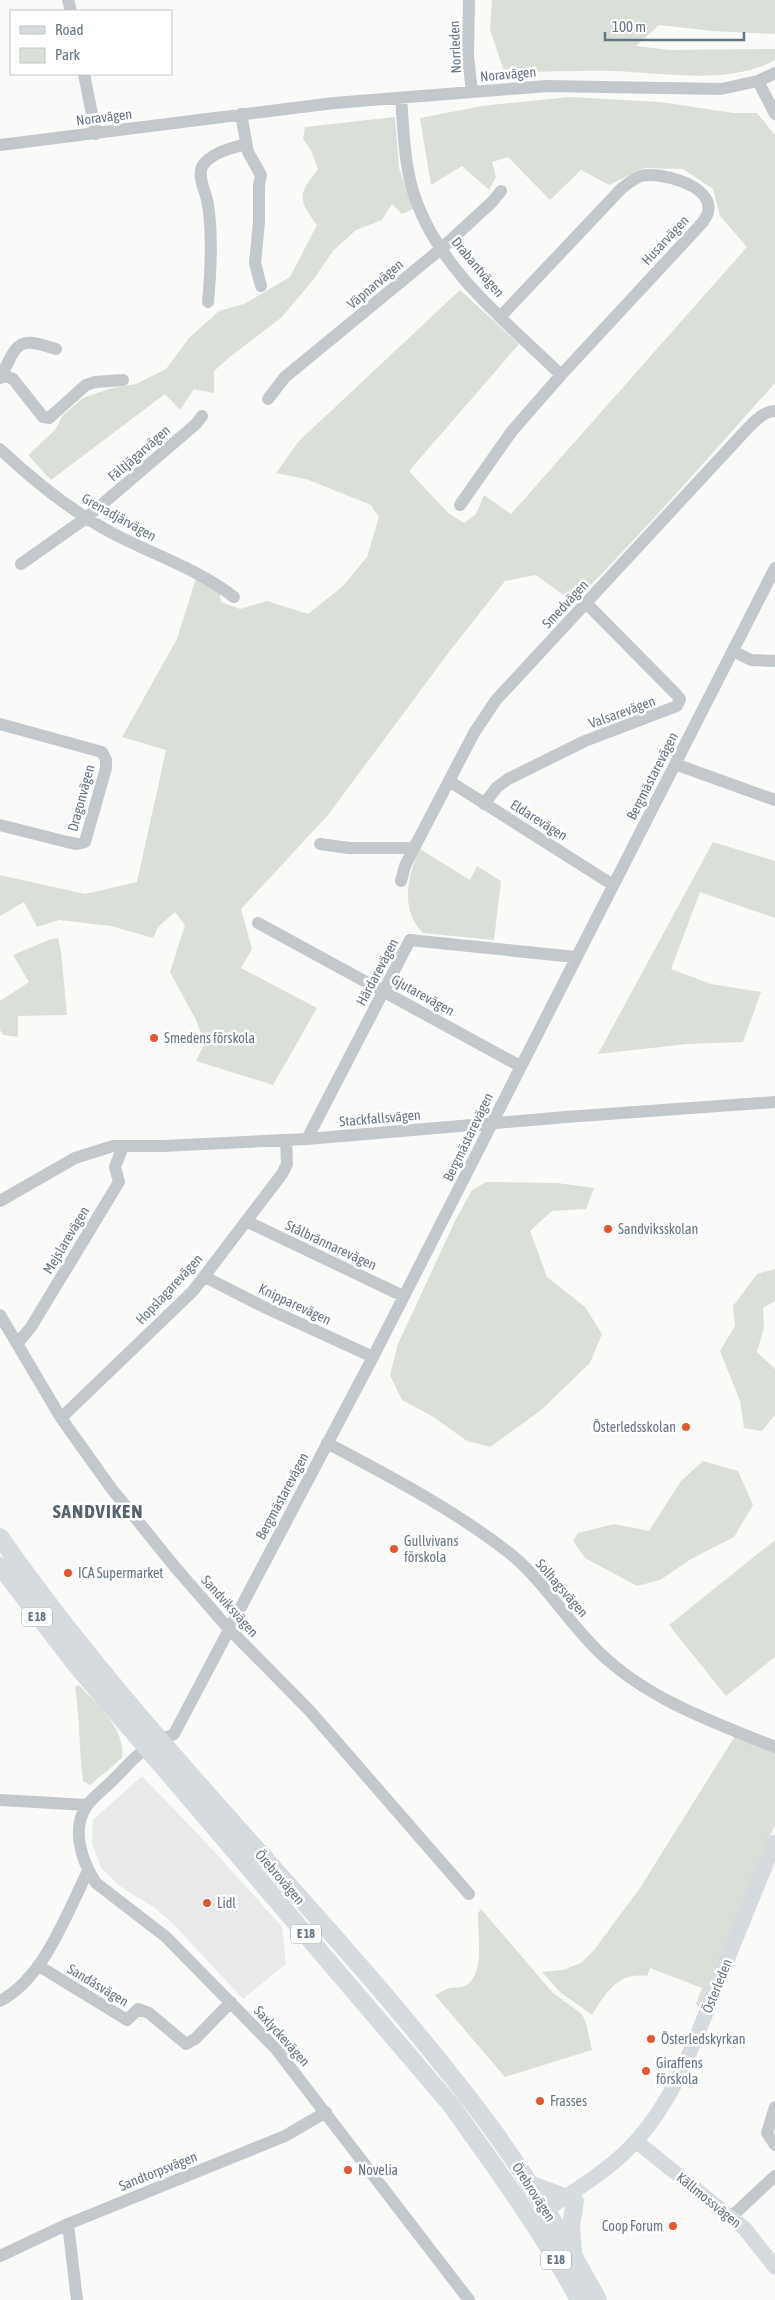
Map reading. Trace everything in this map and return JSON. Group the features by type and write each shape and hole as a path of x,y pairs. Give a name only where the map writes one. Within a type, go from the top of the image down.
{"highway":[{"name":"Örebrovägen","path":"0,1537 152,1743 445,2098 494,2164 532,2221 579,2300"},
{"name":"Örebrovägen","path":"0,1566 53,1637 152,1743 416,2034 490,2128 529,2184 573,2254 598,2300"},
{"path":"529,2184 574,2195 571,2226 573,2254"},
{"path":"532,2221 546,2210"}],"main road":[{"name":"Österleden","path":"546,2210 574,2195 616,2160 636,2141 664,2104 684,2067 775,1842"},
{"name":"Källmossvägen","path":"636,2141 731,2217 757,2243 775,2267"}],"street":[{"name":"Norrleden","path":"469,0 468,56 472,92"},
{"name":"Noravägen","path":"0,145 241,114 547,86 721,89 758,81 775,73"},
{"path":"84,75 96,134"},
{"path":"758,81 775,114"},
{"name":"Drabantvägen","path":"401,98 406,158 411,182 426,225 470,284 561,375"},
{"path":"241,114 246,144 255,167 261,175 255,263 261,286"},
{"path":"208,302 210,220 200,174 203,166 211,158 224,151 246,144"},
{"name":"Husarvägen","path":"460,505 512,431 561,375 703,222 708,211 706,201 700,191 690,184 670,178 642,176 631,181 621,189 501,316"},
{"name":"Väpnarvägen","path":"268,399 285,378 442,248 501,192"},
{"path":"0,376 11,360 14,351 24,343 31,342 56,349"},
{"path":"0,376 13,379 43,417 49,418 86,385 95,382 123,380"},
{"name":"Smedvägen","path":"402,881 405,866 414,848 474,734 496,700 748,428 760,417 770,411 775,411"},
{"name":"Fältjägarvägen","path":"21,564 86,518 196,424 202,416"},
{"name":"Grenadjärvägen","path":"0,449 25,472 86,518 216,583 234,597"},
{"name":"Bergmästarevägen","path":"152,1743 174,1734 228,1628 373,1357 575,957 775,568"},
{"name":"Valsarevägen","path":"484,804 497,786 508,779 585,741 677,706 680,699 675,693 586,603"},
{"path":"733,650 751,660 775,661"},
{"name":"Dragonvägen","path":"0,724 102,752 106,760 106,768 85,842 77,844 67,842 0,825"},
{"path":"675,764 775,800"},
{"name":"Eldarevägen","path":"449,781 613,885"},
{"path":"320,844 349,848 414,848"},
{"name":"Gjutarevägen","path":"258,924 384,990 520,1066"},
{"name":"Härdarevägen","path":"307,1139 410,940 575,957"},
{"name":"Stackfallsvägen","path":"0,1201 75,1158 113,1146 163,1146 307,1139 775,1102"},
{"name":"Hopslagarevägen","path":"62,1418 181,1304 205,1277 282,1174 287,1164 286,1140"},
{"name":"Mejslarevägen","path":"17,1344 31,1328 118,1182 115,1166 123,1146"},
{"name":"Stålbrännarevägen","path":"246,1221 403,1296"},
{"name":"Knipparevägen","path":"205,1277 264,1307 373,1357"},
{"name":"Sandviksvägen","path":"0,1315 62,1418 110,1488 174,1567 228,1628 309,1710 469,1894"},
{"name":"Solhagsvägen","path":"327,1443 464,1521 509,1553 527,1569 600,1653 642,1687 686,1710 775,1747"},
{"path":"0,1800 87,1805 124,1770 141,1763 152,1743"},
{"name":"Saxlyckevägen","path":"87,1805 80,1818 78,1833 88,1871 96,1883 166,1937 276,2049 467,2299"},
{"path":"0,2001 14,1994 39,1966 88,1871"},
{"name":"Sandåsvägen","path":"39,1966 126,2020 138,2009 149,2013 186,2044 195,2039 231,2002"},
{"path":"775,2108 767,2133 775,2145"},
{"name":"Sandtorpsvägen","path":"0,2256 68,2224 285,2136 326,2112"},
{"path":"731,2217 775,2176"},
{"path":"68,2224 77,2300"}],"shaded area":[{"path":"142,1776 214,1851 282,1927 286,1964 243,1999 176,1927 155,1908 121,1887 101,1868 92,1843 93,1820"}],"green space":[{"path":"492,0 775,0 775,34 713,31 659,25 636,46 670,50 775,49 775,60 757,68 737,73 694,76 610,71 504,71 490,29"},
{"path":"569,97 660,102 734,113 757,113 775,135 775,383 658,514 574,603 536,575 505,581 449,652 328,815 241,909 252,949 241,968 317,1008 273,1085 196,1061 205,1043 196,1020 170,972 185,925 175,912 158,927 153,938 111,926 59,920 37,927 24,902 0,916 0,875 85,894 137,882 166,750 122,737 177,639 196,578 219,588 221,602 240,609 267,601 308,614 343,586 367,557 379,517 371,505 306,479 276,473 299,441 460,290 519,344 409,471 448,513 464,523 476,514 484,495 511,514 747,247 720,216 713,189 683,169 644,168 609,185 581,170 550,200 508,157 492,162 496,177 489,190 462,166 431,185 420,118 482,106"},
{"path":"395,117 399,168 413,209 402,214 392,204 382,220 356,230 333,251 313,280 282,317 214,371 214,393 194,389 180,410 165,394 51,480 28,455 55,430 63,415 83,398 112,388 136,384 166,369 189,338 219,311 244,304 290,277 317,225 306,209 302,197 307,185 318,169 311,150 303,139 305,127"},
{"path":"713,842 775,861 775,918 700,892 671,969 711,984 761,992 743,1042 687,1044 598,1054"},
{"path":"420,849 470,880 477,866 501,881 494,940 423,933 411,914 408,892 415,859"},
{"path":"58,938 67,1015 18,1016 18,1037 3,1035 0,1030 0,1001 29,982 13,955 51,939"},
{"path":"486,1182 557,1183 594,1188 586,1209 552,1211 530,1231 547,1277 585,1307 602,1334 590,1363 540,1411 490,1447 467,1441 432,1416 402,1400 390,1375 398,1344 455,1221 472,1190"},
{"path":"775,1269 775,1301 763,1308 764,1327 757,1352 775,1369 775,1415 762,1431 744,1428 740,1401 720,1351 735,1326 733,1306 757,1274"},
{"path":"703,1461 738,1471 753,1505 734,1537 691,1559 660,1580 637,1586 585,1558 573,1541 578,1533 614,1524 649,1531 681,1481"},
{"path":"775,1540 775,1657 726,1696 669,1625"},
{"path":"79,1685 109,1718 120,1737 122,1747 122,1758 90,1785 83,1781 75,1687"},
{"path":"735,1736 775,1752 775,1824 701,2008 696,2004 702,1988 650,1968 647,1976 628,1977 620,1981 602,1999 592,2015 560,1992 542,1972 563,1970 581,1963 594,1950 640,1888"},
{"path":"481,1909 553,1993 582,2014 592,2050 505,2077 435,1995 449,1988 465,1986 476,1973 479,1952 478,1913"}],"place":[{"name":"Smedens förskola","path":"154,1038"},
{"name":"Sandviksskolan","path":"608,1229"},
{"name":"Österledsskolan","path":"686,1427"},
{"name":"Gullvivans förskola","path":"394,1549"},
{"name":"ICA Supermarket","path":"68,1573"},
{"name":"Lidl","path":"207,1903"},
{"name":"Österledskyrkan","path":"651,2039"},
{"name":"Giraffens förskola","path":"646,2071"},
{"name":"Frasses","path":"540,2101"},
{"name":"Novelia","path":"348,2170"},
{"name":"Coop Forum","path":"673,2226"}],"district":[{"name":"SANDVIKEN","path":"98,1511"}]}
